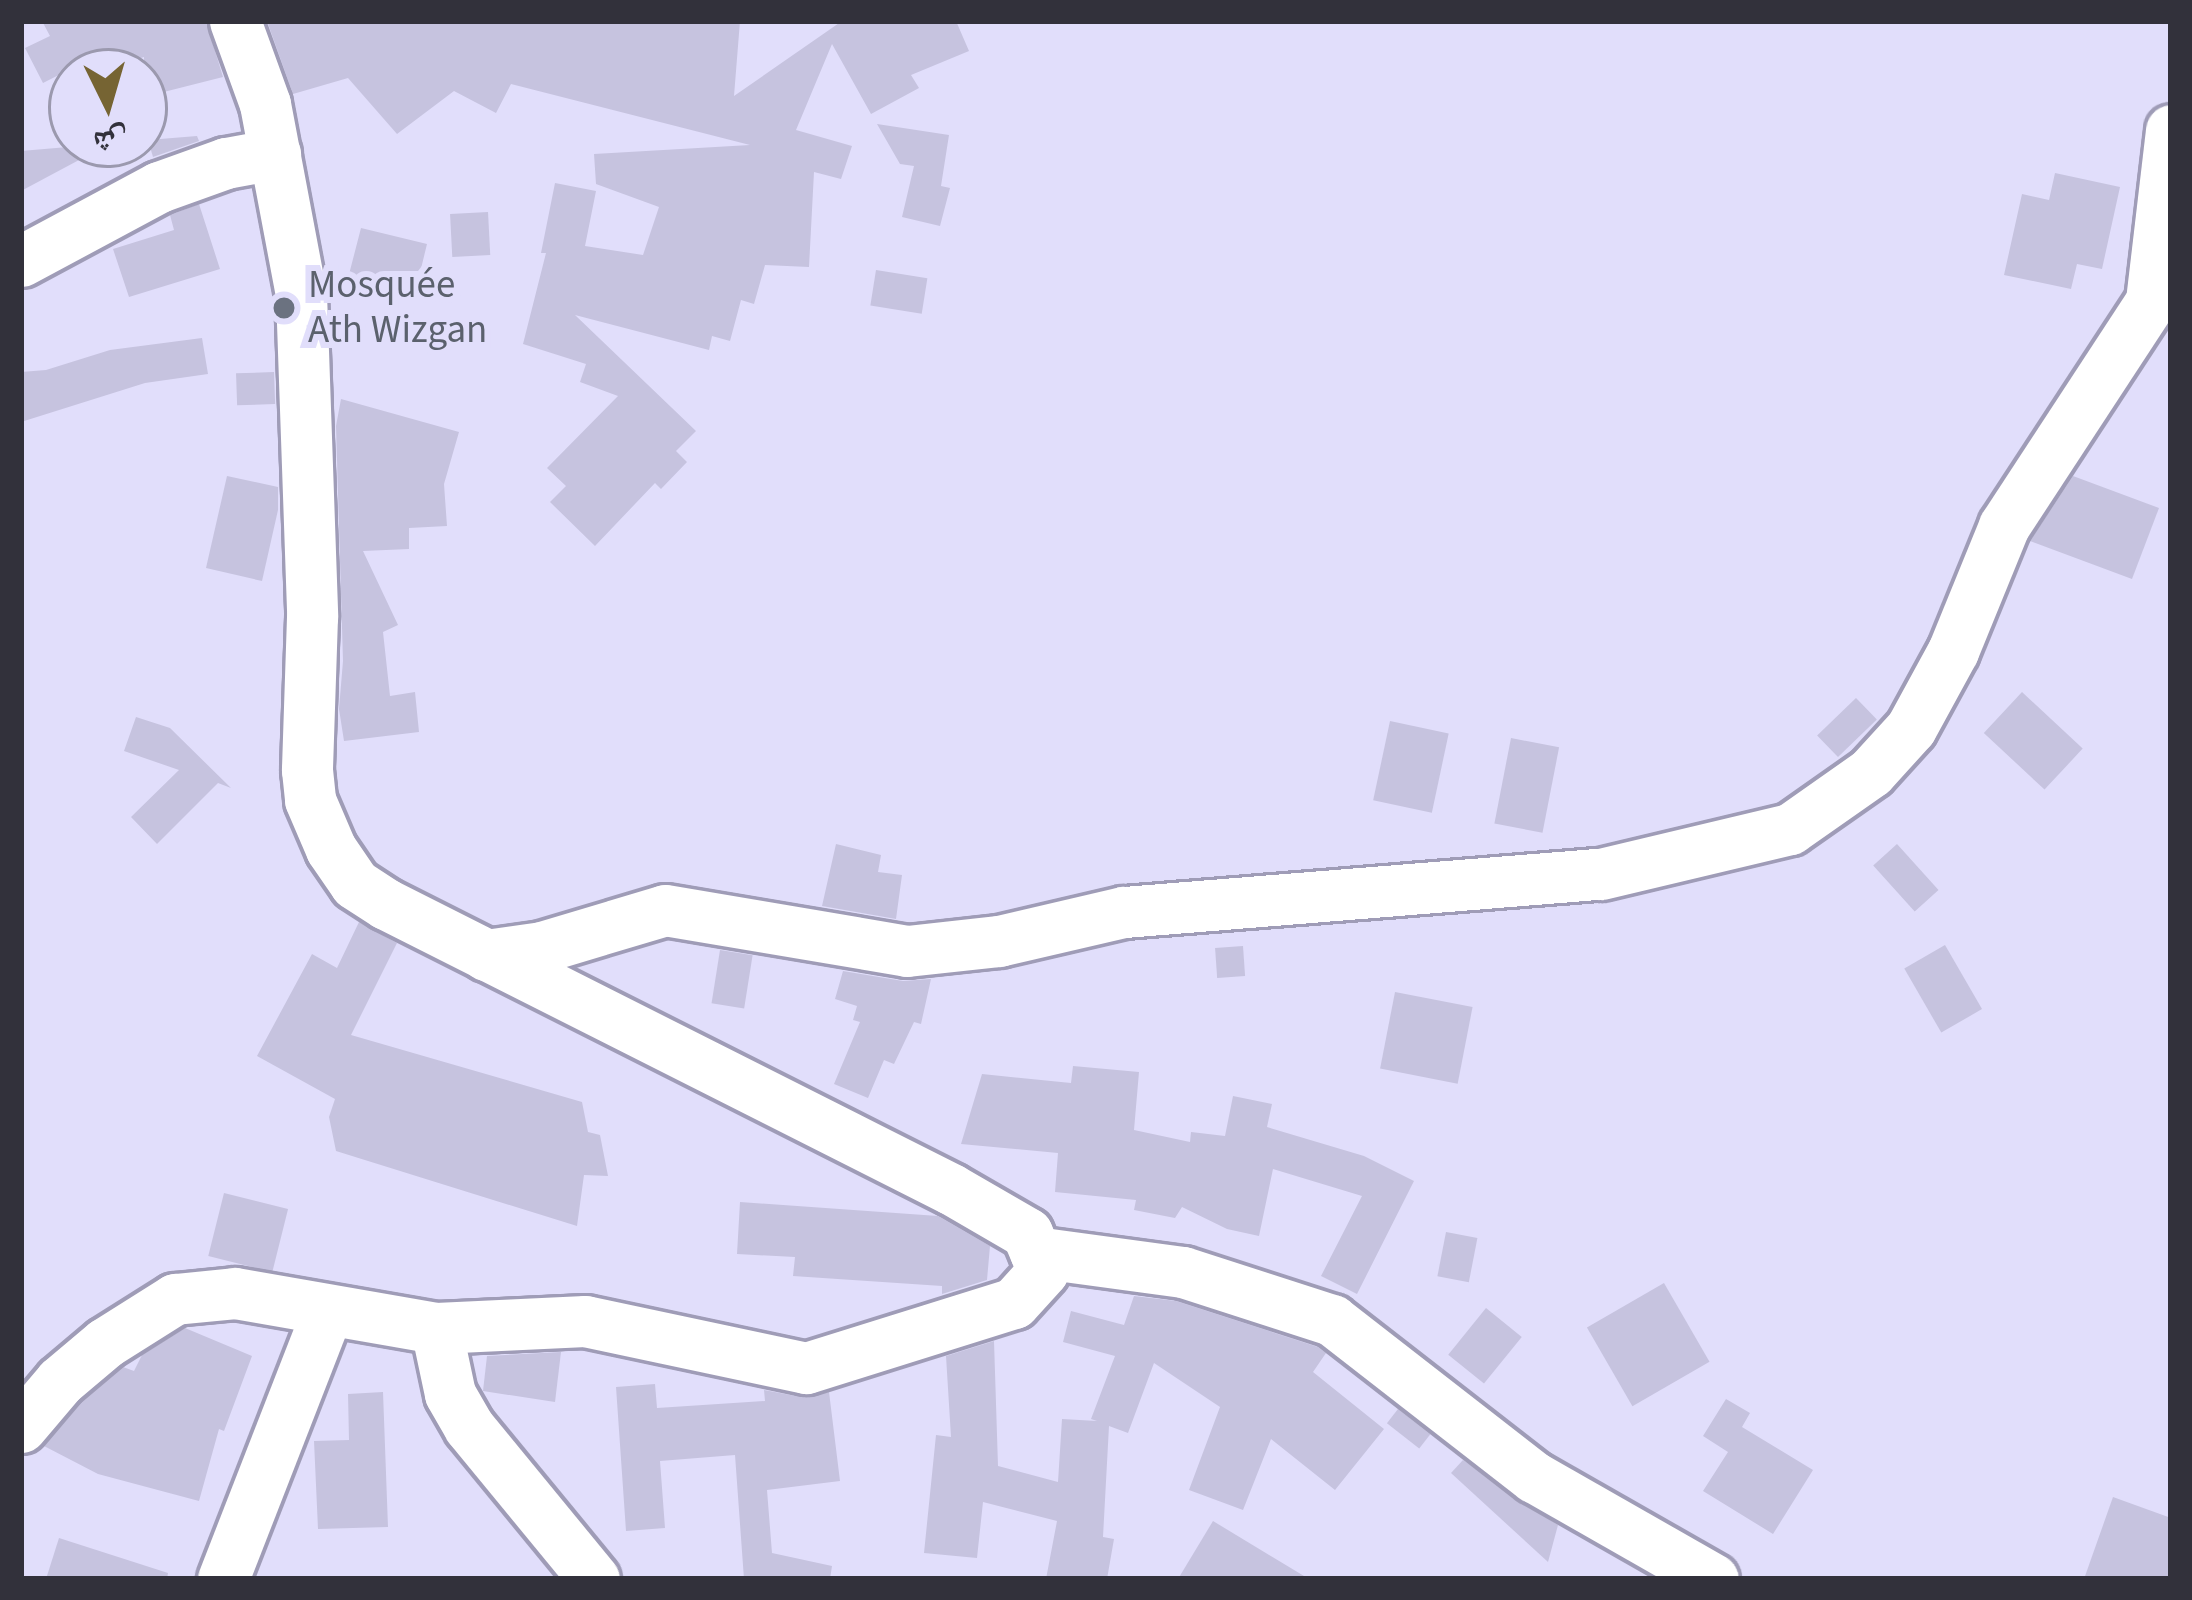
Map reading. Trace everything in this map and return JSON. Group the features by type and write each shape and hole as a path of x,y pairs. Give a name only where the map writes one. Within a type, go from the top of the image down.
{"street":[{"path":"21,1427 60,1381 105,1343 176,1299 236,1293 436,1328 585,1321 806,1368 1014,1303 1043,1271 1028,1233 952,1189 486,955 355,884 331,849 310,800 312,617 301,294 266,104 235,21"},
{"path":"486,955 542,947 665,910 907,951 999,940 1124,912 1601,874 1790,829 1870,772 1912,728 1953,651 2004,526 2151,301 2171,130"},
{"path":"25,252 159,187 226,163 275,154"},
{"path":"1035,1252 1183,1272 1332,1320 1534,1477 1713,1579"},
{"path":"223,1579 327,1312"},
{"path":"436,1328 449,1394 469,1427 594,1579"}],"building":[{"path":"42,21 206,21 223,77 168,91 168,48 48,48 48,80 43,83 25,48 50,36"},
{"path":"267,21 740,21 734,96 842,21 956,21 969,51 911,75 919,88 871,114 832,44 796,130 852,146 841,179 814,172 809,267 765,265 754,304 741,300 730,341 712,336 709,350 575,315 696,431 676,451 687,462 661,489 655,483 595,546 550,502 566,486 547,468 618,396 580,382 586,364 523,344 546,253 541,253 555,183 596,191 585,246 643,255 659,207 596,184 594,154 750,145 511,84 496,113 454,91 397,134 348,78 293,94"},
{"path":"877,124 949,135 941,186 950,188 940,226 902,217 914,166 900,164"},
{"path":"197,136 199,141 168,152 168,138"},
{"path":"48,149 48,168 64,168 21,191 21,151"},
{"path":"2055,173 2120,187 2102,269 2077,264 2071,289 2004,275 2022,194 2049,200"},
{"path":"199,204 220,269 129,297 113,249 174,230 170,215"},
{"path":"488,212 490,255 452,257 450,214"},
{"path":"361,228 427,244 418,281 386,273 380,294 346,286"},
{"path":"876,270 927,278 922,314 870,306"},
{"path":"202,338 208,374 145,383 21,422 21,372 46,370 110,350"},
{"path":"274,372 275,404 237,405 236,373"},
{"path":"341,399 459,432 444,484 447,526 409,528 409,549 363,551 398,625 383,632 390,696 415,692 419,732 344,741 339,709 343,661 336,426"},
{"path":"227,476 278,487 278,510 262,581 206,568"},
{"path":"2073,476 2159,508 2132,579 2030,541"},
{"path":"2022,692 2083,749 2045,790 1984,733"},
{"path":"1856,698 1877,720 1838,757 1817,736"},
{"path":"136,717 170,728 231,788 218,783 157,844 131,817 179,770 124,751"},
{"path":"1390,721 1449,733 1432,813 1373,800"},
{"path":"1511,738 1559,747 1542,833 1494,823"},
{"path":"836,844 881,855 878,872 902,875 896,919 822,906"},
{"path":"1897,844 1938,890 1915,911 1873,865"},
{"path":"359,922 397,943 351,1035 582,1102 588,1132 600,1135 608,1176 584,1175 577,1226 336,1151 329,1117 335,1099 257,1056 312,954 337,968"},
{"path":"1945,945 1982,1009 1941,1033 1904,968"},
{"path":"1243,946 1245,976 1217,978 1215,948"},
{"path":"720,950 753,955 744,1008 712,1003"},
{"path":"843,971 903,981 931,979 921,1024 914,1022 894,1064 884,1060 868,1098 834,1084 860,1022 853,1020 857,1006 835,999"},
{"path":"1395,992 1473,1007 1458,1084 1380,1069"},
{"path":"1073,1066 1139,1072 1134,1130 1190,1142 1191,1132 1225,1136 1233,1096 1272,1104 1267,1127 1364,1156 1414,1181 1357,1294 1321,1276 1362,1196 1273,1169 1259,1236 1227,1229 1182,1207 1175,1218 1134,1210 1136,1200 1055,1192 1058,1153 961,1144 982,1074 1071,1083"},
{"path":"224,1193 288,1209 272,1272 208,1256"},
{"path":"740,1202 938,1216 990,1246 987,1280 942,1294 942,1286 793,1276 795,1257 737,1254"},
{"path":"1446,1232 1477,1238 1469,1282 1437,1276"},
{"path":"1664,1283 1710,1362 1632,1406 1587,1328"},
{"path":"1134,1296 1176,1301 1318,1347 1326,1353 1313,1372 1384,1429 1335,1490 1271,1439 1243,1510 1189,1490 1220,1407 1154,1363 1128,1433 1109,1426 1103,1537 1114,1539 1107,1579 1046,1579 1057,1521 983,1502 977,1558 924,1553 936,1435 951,1437 946,1356 994,1341 998,1466 1058,1482 1062,1419 1097,1421 1091,1419 1115,1356 1063,1342 1071,1311 1124,1325"},
{"path":"1486,1308 1522,1337 1484,1384 1448,1355"},
{"path":"185,1328 252,1356 224,1431 219,1429 199,1501 98,1474 44,1446 81,1402 123,1367 134,1371 142,1355"},
{"path":"561,1352 555,1402 483,1391 487,1356"},
{"path":"655,1384 657,1408 765,1401 764,1390 801,1397 829,1392 840,1481 767,1490 772,1553 832,1566 830,1579 744,1579 735,1455 660,1461 665,1528 626,1531 616,1387"},
{"path":"383,1392 388,1527 318,1529 314,1441 349,1440 348,1394"},
{"path":"1726,1399 1750,1413 1742,1427 1813,1470 1773,1534 1703,1491 1728,1452 1703,1436"},
{"path":"1398,1409 1430,1434 1419,1448 1387,1423"},
{"path":"1463,1460 1558,1525 1548,1562 1451,1473"},
{"path":"2113,1497 2171,1518 2171,1579 2084,1579"},
{"path":"1213,1521 1309,1579 1178,1579"},
{"path":"59,1538 168,1573 167,1579 46,1579"}],"place":[{"name":"Mosquée Ath Wizgan","path":"284,308"}]}
